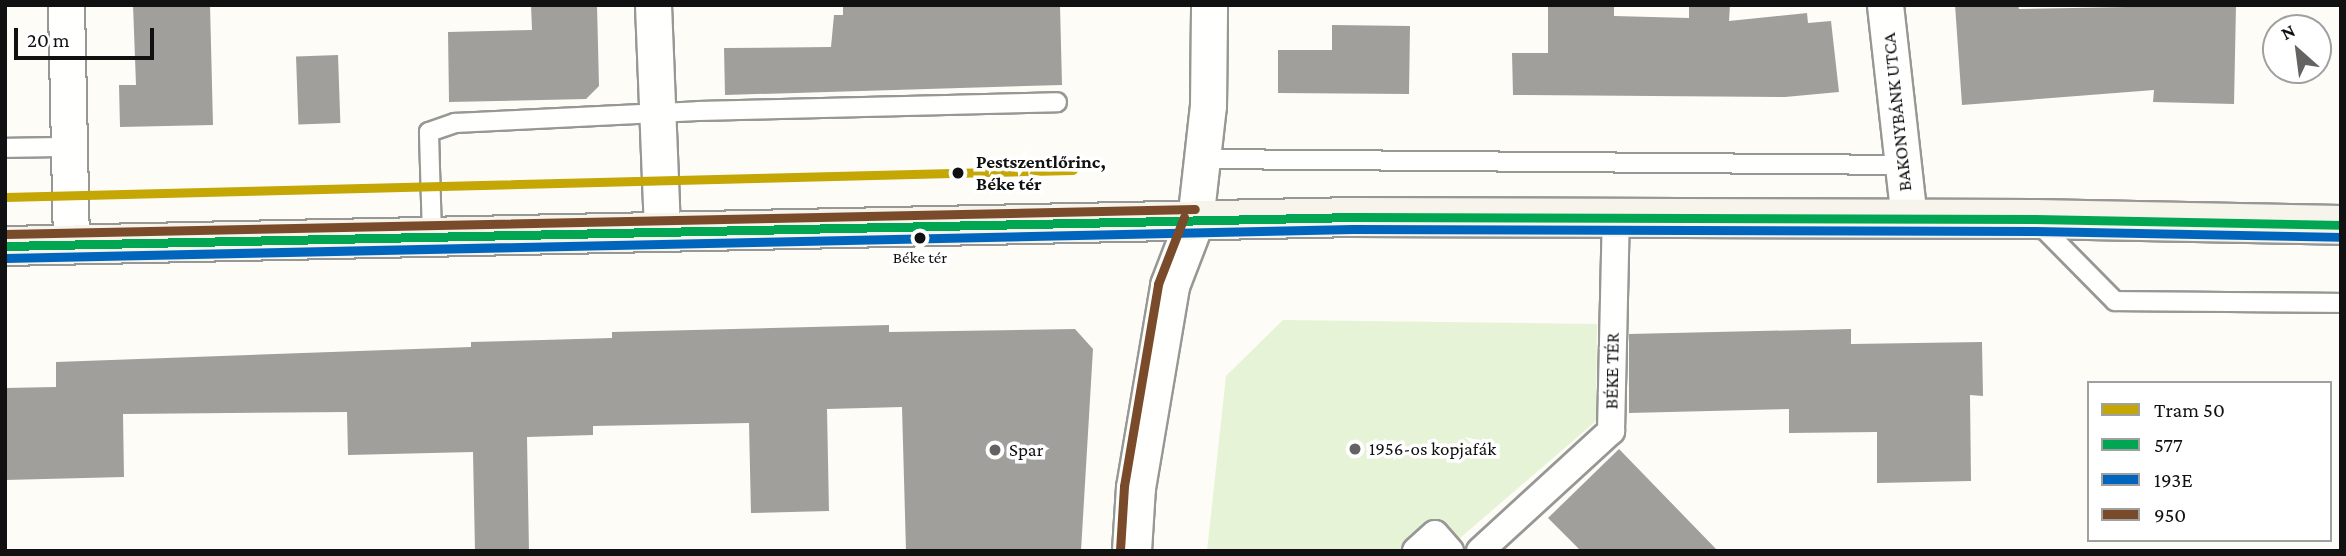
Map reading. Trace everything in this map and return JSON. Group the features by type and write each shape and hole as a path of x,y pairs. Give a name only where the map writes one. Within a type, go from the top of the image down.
{"main road":[{"path":"5,246 662,230 1195,221 2035,219 2341,225"}],"street":[{"path":"65,5 71,244"},
{"path":"653,5 655,114 662,230"},
{"path":"1132,551 1136,488 1170,286 1195,221 1205,159 1209,5"},
{"name":"BAKONYBÁNK UTCA","path":"1885,5 1909,219"},
{"name":"BÉKE TÉR","path":"1480,551 1611,430 1616,218"},
{"path":"1416,551 1435,534 1450,551"}],"lane":[{"path":"432,235 429,132 455,123 1057,102"},
{"path":"5,148 68,147"},
{"path":"1205,159 1904,165"},
{"path":"2035,219 2115,301 2341,303"}],"green space":[{"path":"1283,320 1597,324 1596,421 1445,551 1207,551 1226,376"}],"building":[{"path":"133,5 210,5 213,125 120,127 119,85 136,85"},
{"path":"531,5 597,5 599,86 586,99 449,102 448,32 532,30"},
{"path":"843,5 1060,5 1062,85 725,95 724,48 831,47 834,15 843,15"},
{"path":"1548,5 1614,5 1614,16 1689,18 1689,5 1730,5 1729,21 1807,13 1808,23 1831,21 1839,92 1785,97 1513,95 1512,53 1548,53"},
{"path":"1955,5 2018,5 2019,9 2236,5 2234,104 2153,102 2154,90 1962,105"},
{"path":"1332,25 1410,26 1409,94 1278,93 1278,50 1332,50"},
{"path":"338,55 340,123 298,124 296,56"},
{"path":"889,325 889,332 1075,329 1093,349 1081,551 906,551 902,407 827,409 829,511 751,513 749,423 593,426 593,435 527,437 529,551 475,551 473,452 348,455 347,412 123,414 124,477 5,480 5,388 56,387 56,362 471,347 471,342 612,338 612,332"},
{"path":"1851,329 1851,344 1982,342 1983,396 1970,395 1971,481 1877,483 1877,432 1789,433 1789,409 1629,413 1629,334"},
{"path":"1619,449 1718,551 1581,551 1548,518"}],"tram line":[{"name":"50","path":"5,197 1073,170"}],"transit line":[{"name":"950","path":"5,234 1195,209"},
{"name":"950","path":"1120,550 1124,486 1158,284 1184,217"},
{"name":"577","path":"5,246 1353,217 2035,219 2341,225"},
{"name":"193E","path":"5,258 1353,229 2035,231 2341,237"}],"place":[{"name":"Pestszentlőrinc, Béke tér","path":"958,173"},
{"name":"Béke tér","path":"920,238"},
{"name":"1956-os kopjafák","path":"1355,449"},
{"name":"Spar","path":"995,450"}]}
